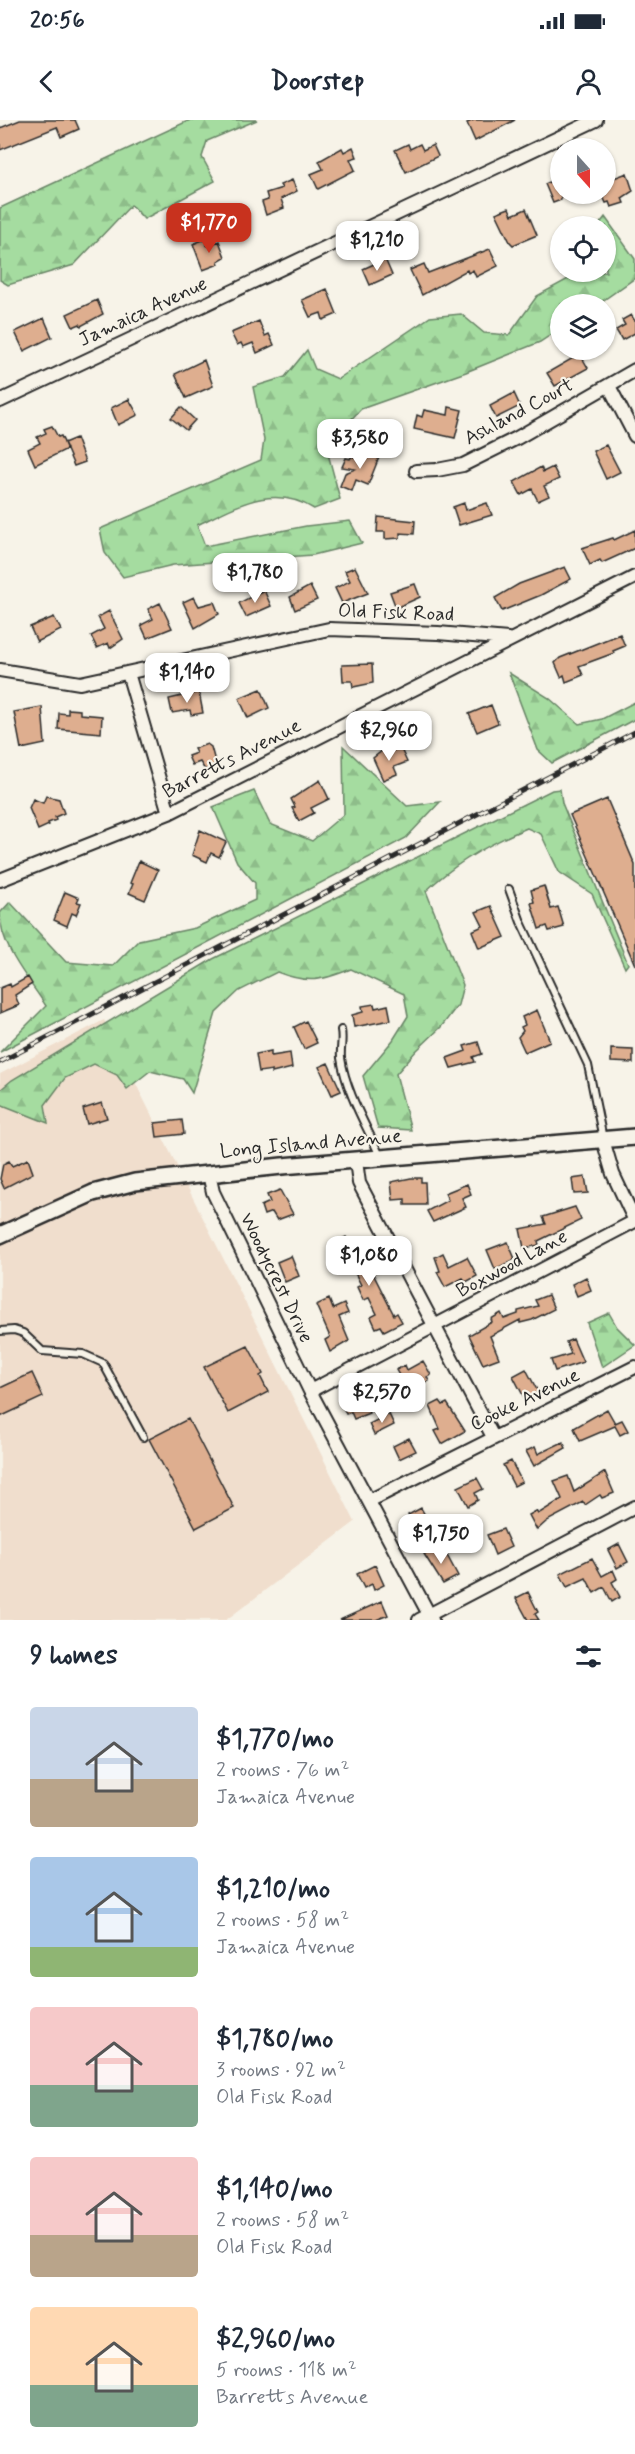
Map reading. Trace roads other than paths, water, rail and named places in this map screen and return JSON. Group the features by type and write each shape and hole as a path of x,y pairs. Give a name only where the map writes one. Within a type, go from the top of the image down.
{"street":[{"name":"Jamaica Avenue","path":"0,401 596,120"},
{"name":"Ashland Court","path":"416,471 462,465 517,438 635,370"},
{"path":"609,386 635,436"},
{"name":"Barretts Avenue","path":"0,880 169,813 635,577"},
{"name":"Old Fisk Road","path":"0,670 80,683 329,629 438,633 509,640"},
{"path":"128,673 169,813"},
{"name":"Long Island Avenue","path":"0,1235 106,1189 154,1179 635,1137"},
{"path":"603,1140 613,1174 635,1221"},
{"path":"356,1161 360,1183 493,1437"},
{"name":"Woodycrest Drive","path":"209,1174 213,1192 310,1391 369,1501 427,1618"},
{"name":"Boxwood Lane","path":"310,1391 635,1221"},
{"name":"Cooke Avenue","path":"369,1501 635,1367"},
{"path":"427,1618 635,1507"}],"lane":[{"path":"508,889 521,922 588,1065 603,1140"},
{"path":"341,1030 343,1042 340,1055 347,1082 382,1159"},
{"path":"0,1331 14,1330 23,1333 42,1351 83,1354 103,1363 142,1437"}],"railway":[{"path":"0,1062 635,732"}]}
